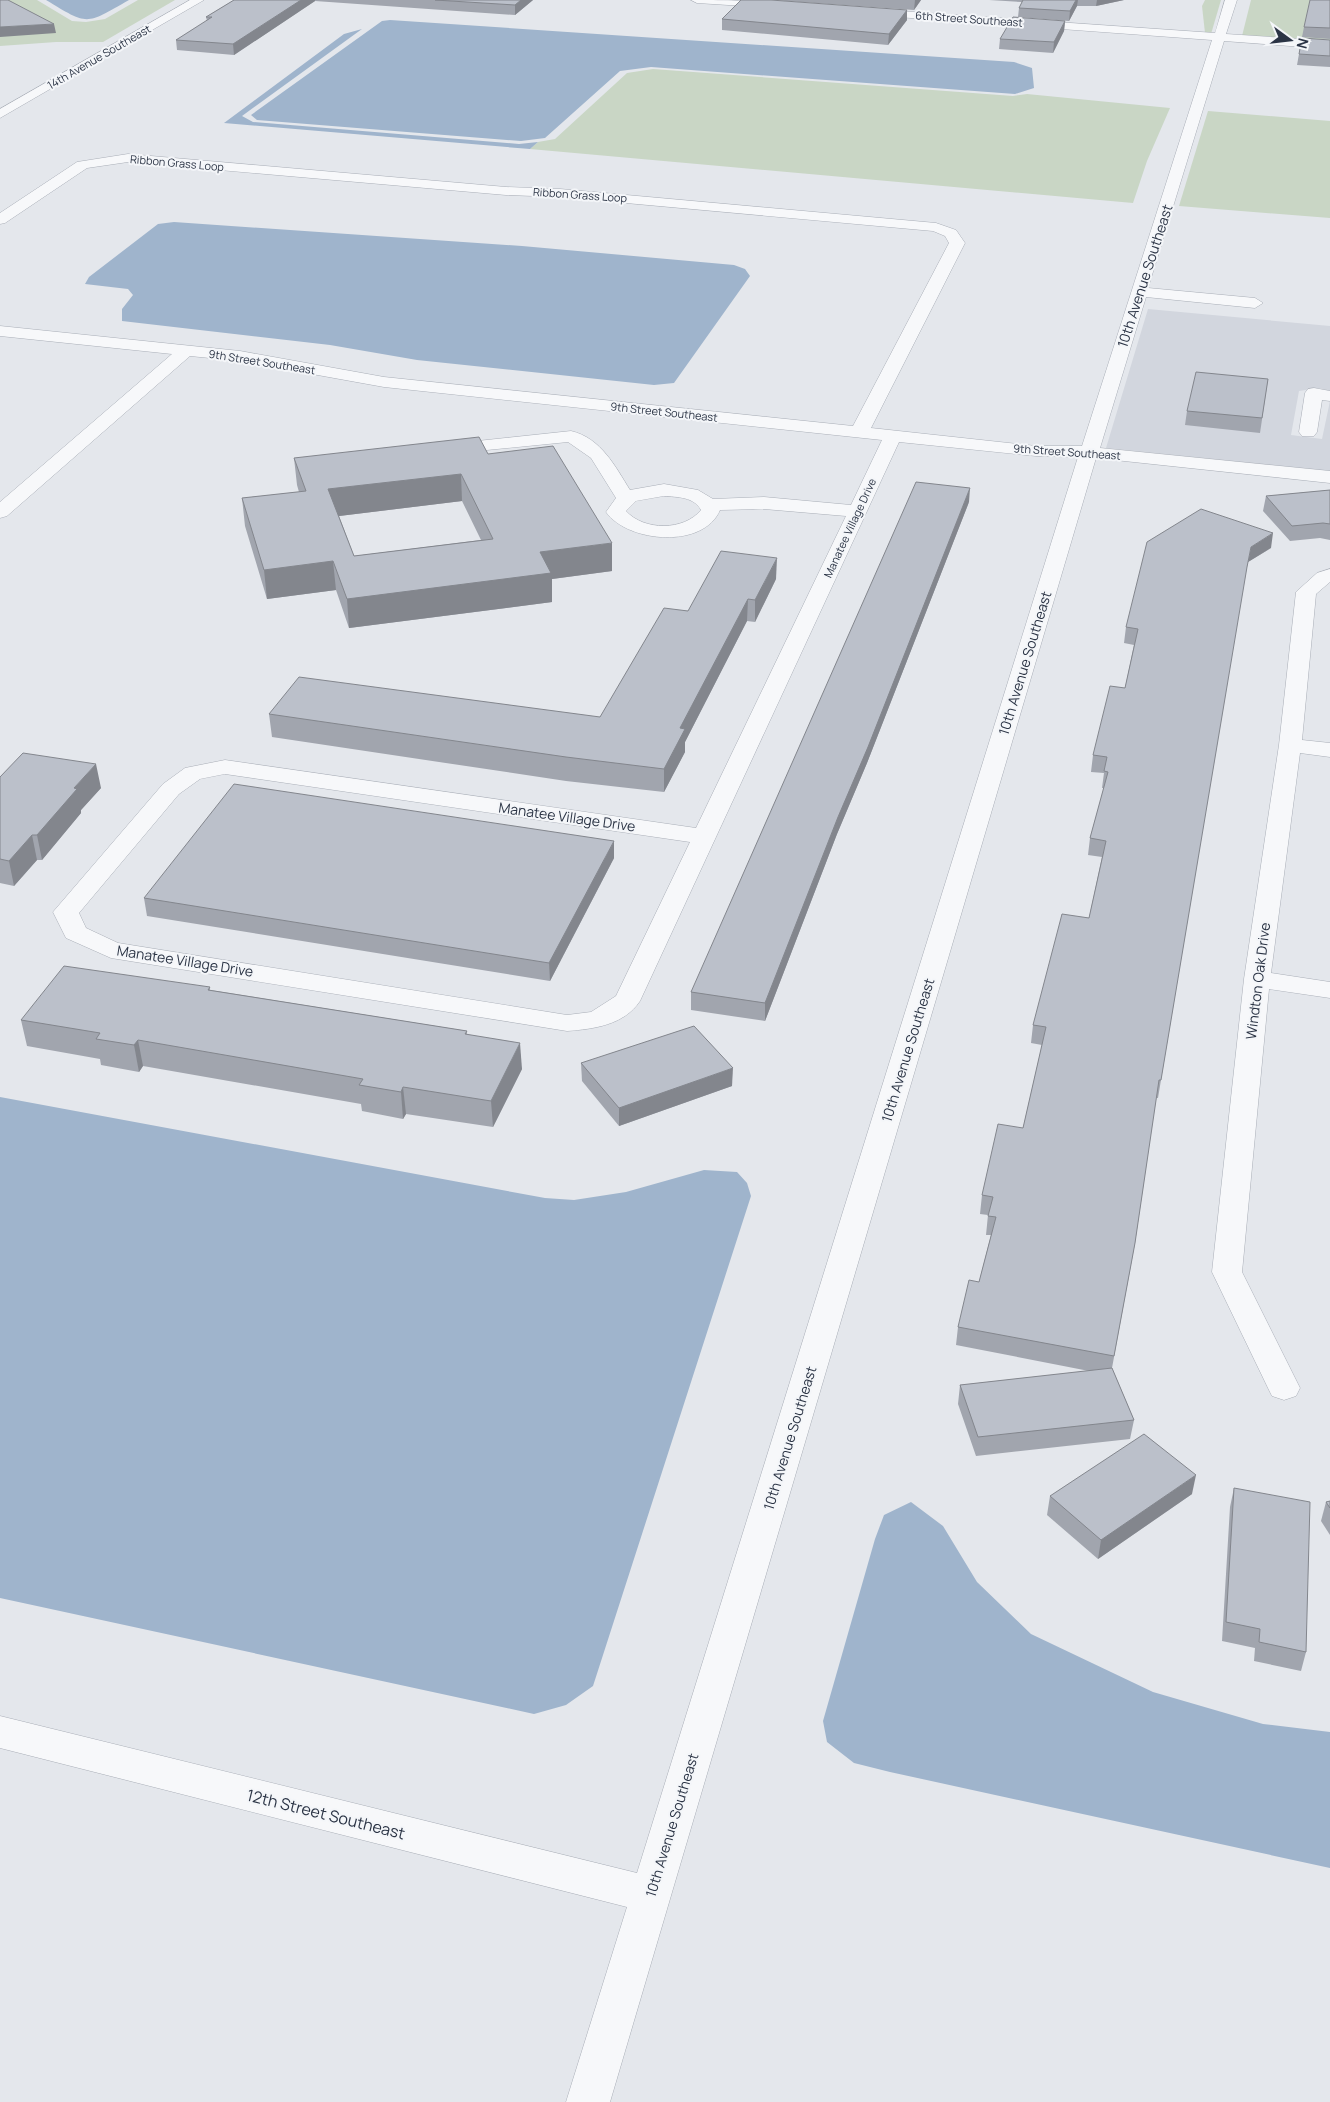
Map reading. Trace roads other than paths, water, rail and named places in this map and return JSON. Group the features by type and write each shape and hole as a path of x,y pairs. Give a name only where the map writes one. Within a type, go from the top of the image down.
{"street":[{"name":"14th Avenue Southeast","path":"0,114 198,0"},
{"path":"697,0 785,6"},
{"name":"6th Street Southeast","path":"853,11 1228,21 1330,45"},
{"name":"10th Avenue Southeast","path":"588,2102 1089,452 1228,21"},
{"name":"Ribbon Grass Loop","path":"0,220 82,165 128,158 506,191 560,193 936,227 951,234 957,243 859,433"},
{"path":"1140,292 1255,302"},
{"name":"9th Street Southeast","path":"0,331 240,356 384,382 1036,451 1089,452 1330,476"},
{"path":"0,512 186,351"},
{"path":"1308,432 1314,393 1330,396"},
{"path":"433,451 572,436 598,454 626,499"},
{"name":"Manatee Village Drive","path":"704,837 225,768 193,773 171,789 66,912 75,932 111,950 567,1023 598,1020 627,1000 704,837 858,511 893,436"},
{"path":"708,504 710,511 707,518 699,524 679,530 656,531 628,524 616,512 618,505 626,499 650,491 678,491 692,494 708,504 764,503 858,511"},
{"name":"Windton Oak Drive","path":"1284,1388 1227,1272 1257,979 1290,745 1306,592 1324,577 1330,576"},
{"path":"1290,745 1330,750"},
{"path":"1257,979 1330,990"},
{"name":"12th Street Southeast","path":"0,1732 651,1895"}],"water":[{"path":"46,0 129,0 104,14 87,19 71,14"},
{"path":"390,20 1014,62 1032,68 1034,88 1015,94 651,67 620,71 545,138 521,141 257,120 251,115 382,21"},
{"path":"362,29 242,116 253,122 519,144 538,142 530,149 224,123 344,34"},
{"path":"174,222 522,246 734,265 745,269 750,276 674,383 654,385 417,360 330,345 122,321 122,309 133,295 128,289 85,284 89,277 158,224"},
{"path":"0,1097 545,1198 574,1200 626,1192 704,1170 737,1172 747,1183 751,1196 593,1686 566,1705 534,1714 0,1598"},
{"path":"911,1502 943,1526 977,1582 1031,1634 1153,1692 1263,1724 1330,1732 1330,1868 854,1763 827,1742 823,1721 875,1539 884,1515"}]}
